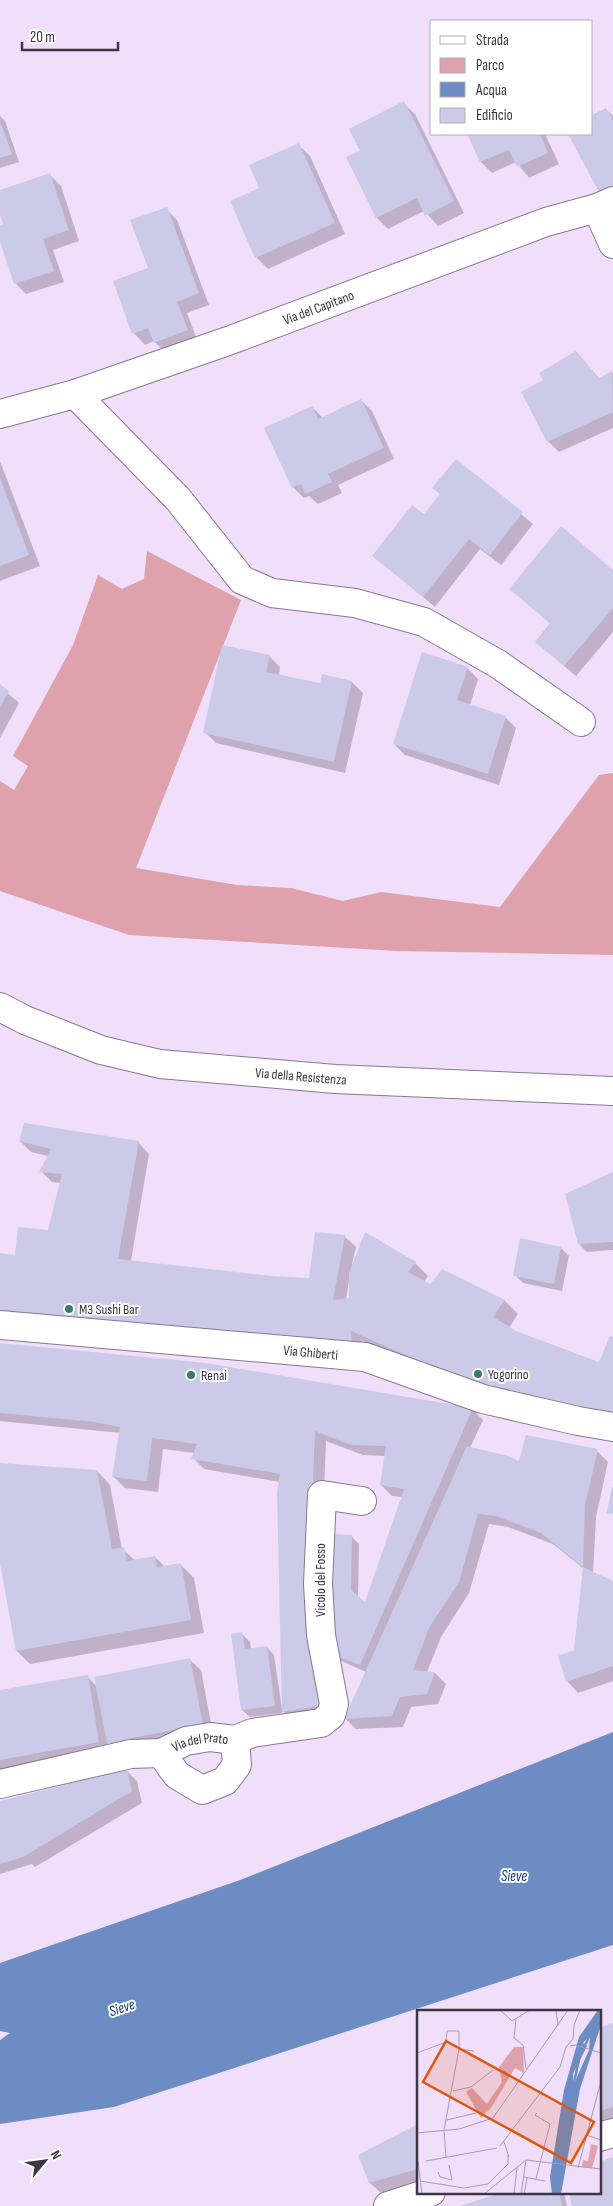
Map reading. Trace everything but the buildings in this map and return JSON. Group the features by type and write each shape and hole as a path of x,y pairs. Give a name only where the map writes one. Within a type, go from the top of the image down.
{"street":[{"name":"Via del Capitano","path":"0,414 75,394 228,341 546,222 605,204 613,244"},
{"path":"75,394 178,499 242,580 272,593 355,603 424,622 498,664 581,722"},
{"name":"Via della Resistenza","path":"0,1007 25,1020 101,1050 160,1064 335,1079 613,1091"},
{"name":"Via Ghiberti","path":"0,1325 365,1357 483,1399 578,1421 613,1427"},
{"name":"Vicolo del Fosso","path":"235,1740 252,1733 321,1723 331,1716 334,1704 321,1635 318,1584 322,1495 362,1501"},
{"name":"Via del Prato","path":"0,1784 131,1754 161,1753 194,1740 210,1737 235,1740 237,1765 225,1781 202,1790 177,1775 161,1753"},
{"path":"600,2137 613,2133"}],"green space":[{"path":"147,551 241,600 136,868 237,885 291,888 343,901 381,892 500,907 599,775 613,773 613,955 397,951 129,935 0,891 0,781 14,790 28,766 13,756 73,645 98,575 122,589 144,579"}],"water":[{"name":"Sieve","path":"613,1732 613,1945 114,2107 0,2124 0,2040 10,2033 0,2031 0,1963 240,1880"}],"place":[{"name":"M3 Sushi Bar","path":"69,1309"},
{"name":"Yogorino","path":"478,1374"},
{"name":"Renai","path":"191,1375"}]}
